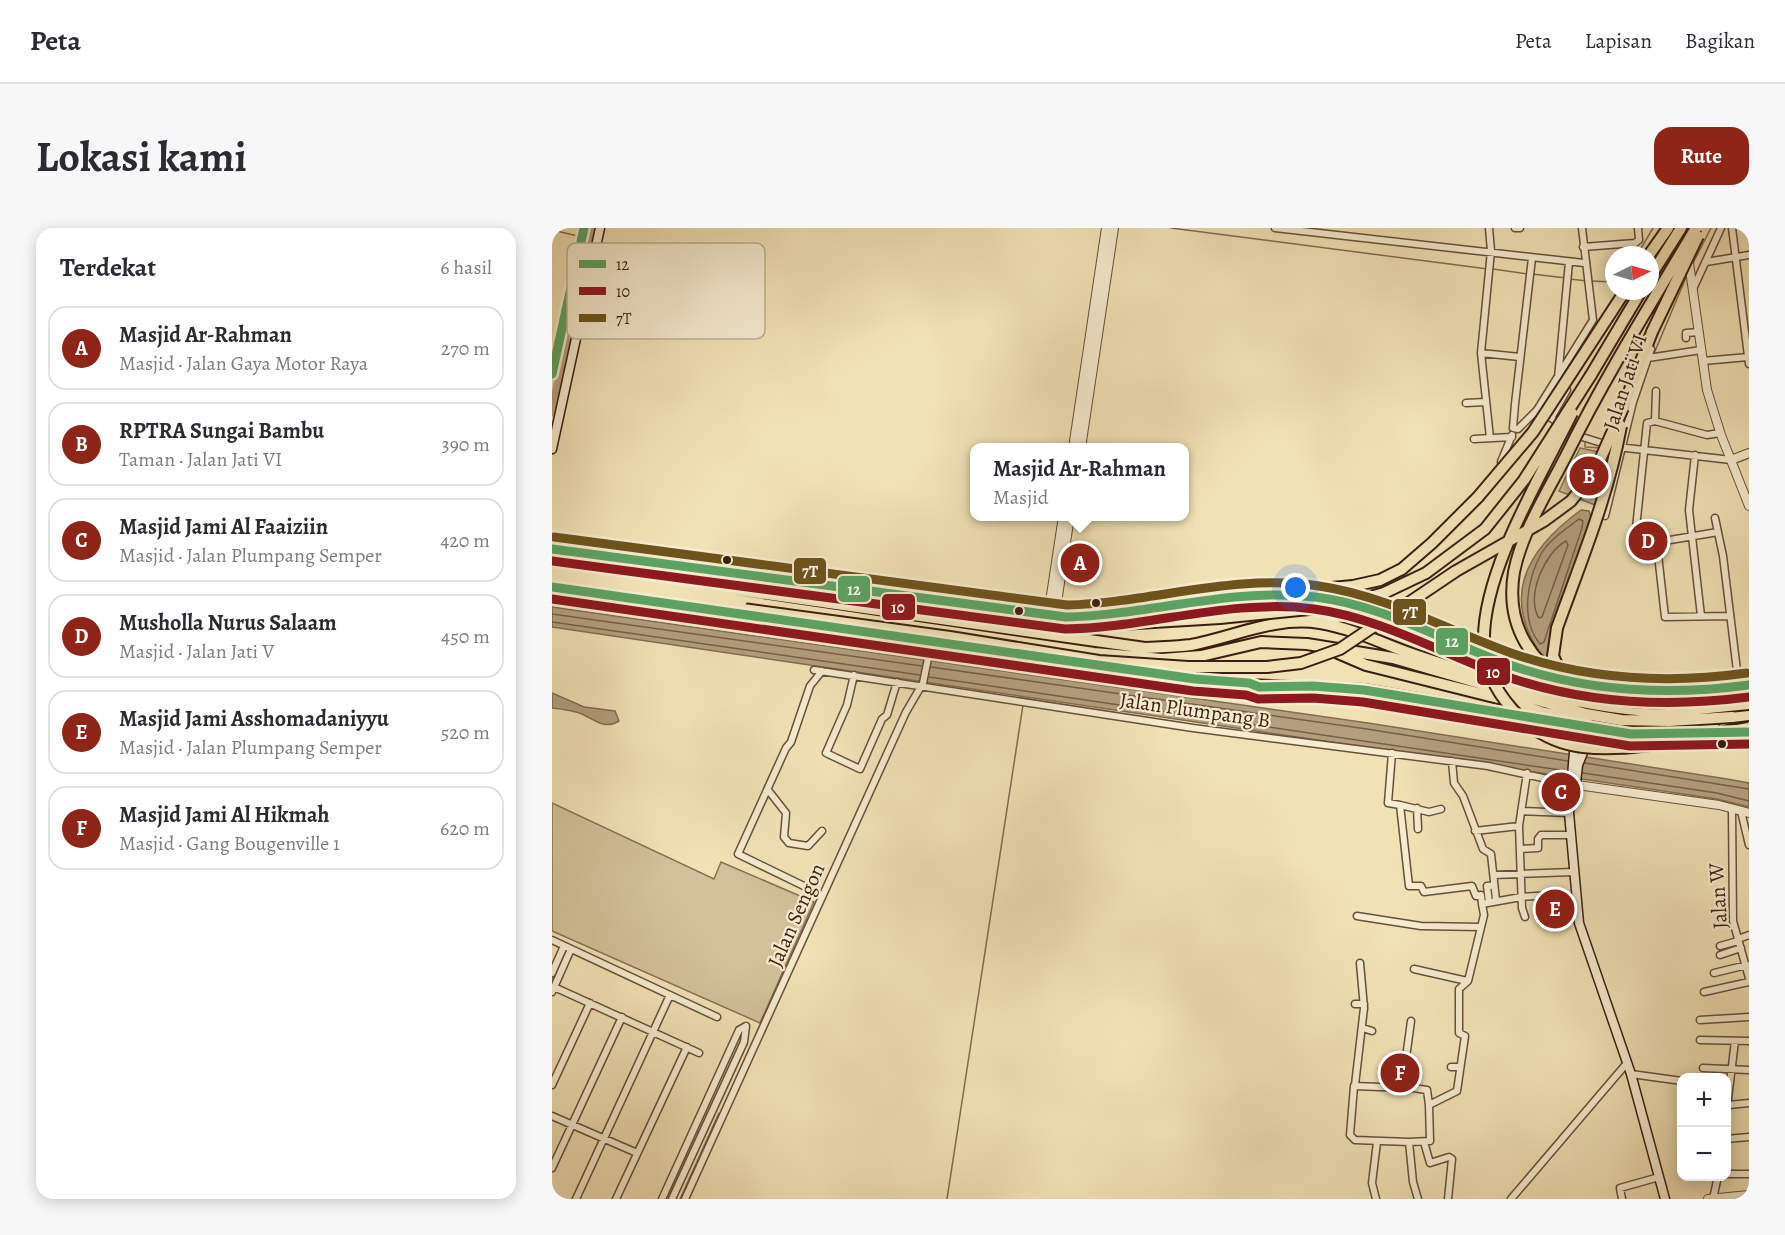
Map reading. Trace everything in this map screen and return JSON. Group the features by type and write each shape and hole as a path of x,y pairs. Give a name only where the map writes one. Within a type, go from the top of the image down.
{"highway":[{"path":"1655,246 1668,228"},
{"path":"1659,263 1682,228"},
{"path":"1696,228 1606,380 1552,484 1517,562 1512,592 1513,608 1517,624 1531,653 1544,668 1581,690 1618,699 1664,702 1749,694"},
{"path":"552,583 950,637 1099,661 1188,668 1267,667 1301,663 1340,649 1456,571 1544,521 1571,501 1595,471 1623,408 1657,320 1702,228"},
{"path":"554,550 1051,616 1097,618 1146,613 1242,596 1353,586 1380,580 1402,568 1459,516 1533,432 1619,300"},
{"path":"554,550 1071,627 1118,626 1328,607 1362,600 1405,584 1454,554 1485,529 1524,480 1636,300"},
{"path":"1591,375 1535,486 1496,575 1485,619 1484,646 1494,685 1502,697 1532,728 1550,738 1576,746 1617,748 1748,733"},
{"path":"1623,408 1608,485 1589,546 1557,628 1554,656 1558,667 1566,677 1618,686 1703,692"},
{"path":"552,591 567,585 574,574 572,558 554,550"},
{"path":"619,559 608,562 601,577 606,593 619,601"},
{"path":"552,564 1162,659 1201,656 1261,642 1323,647 1394,658 1569,711 1621,720 1749,714"},
{"path":"552,573 1048,641 1136,647 1190,645 1278,623 1296,616 1331,615 1379,618 1420,627"},
{"path":"552,591 1200,683 1364,690 1537,721 1631,734 1723,739 1748,733"},
{"path":"1242,596 1290,596 1333,600 1420,627 1505,663 1556,680 1627,691 1703,692 1744,686"},
{"path":"1278,623 1306,622 1343,628 1428,659 1550,694 1611,708 1669,717 1749,705"},
{"path":"1323,647 1366,665 1506,699 1544,713 1581,720 1595,729"},
{"path":"1744,686 1730,703 1729,716 1736,731 1748,733"},
{"path":"1631,734 1702,731 1711,728 1715,718 1714,708 1703,692"}],"main road":[{"path":"597,243 600,228"},
{"path":"552,374 567,304"},
{"path":"552,449 576,339"},
{"path":"1537,721 1573,737 1576,743 1578,751 1569,815 1579,923 1631,1074 1665,1199"},
{"path":"1578,751 1596,738 1700,744 1714,743 1723,739"}],"street":[{"path":"1081,443 1085,393 1106,228"},
{"path":"1074,443 1114,228"},
{"path":"1275,228 1431,246 1491,250 1532,258 1584,263"},
{"path":"1489,228 1491,250 1481,353 1490,438"},
{"path":"1515,228 1520,228"},
{"path":"1513,428 1522,427 1537,410 1558,380 1593,320 1584,263 1582,228"},
{"path":"1583,247 1630,244 1639,240 1638,228"},
{"path":"1682,228 1694,289 1707,390 1720,433 1745,485 1749,506"},
{"path":"1694,289 1721,228"},
{"path":"1732,228 1738,256 1749,364"},
{"path":"1706,262 1749,255"},
{"path":"1501,462 1512,437 1532,258"},
{"path":"1558,380 1569,262"},
{"name":"Jalan Jati VI","path":"1605,516 1650,357 1690,266"},
{"path":"1686,338 1686,333 1699,332"},
{"path":"1650,357 1701,350"},
{"path":"1481,353 1520,357"},
{"path":"1703,361 1748,357"},
{"path":"1551,418 1568,390 1558,380"},
{"path":"1655,421 1656,391"},
{"path":"1466,403 1485,402"},
{"path":"1537,410 1579,436 1623,449 1732,462 1749,453"},
{"path":"1720,433 1707,435 1675,424 1655,421 1647,423 1636,528 1639,534 1653,533 1658,542 1664,614 1667,618 1729,616"},
{"path":"1474,439 1512,437"},
{"path":"1694,457 1689,510 1701,616"},
{"path":"1715,518 1729,616 1744,686"},
{"path":"1059,566 1063,521"},
{"path":"1051,616 1069,521"},
{"path":"1658,542 1718,532"},
{"name":"Jalan Sengon","path":"685,1199 906,712 922,685 931,644"},
{"name":"Jalan Plumpang B","path":"768,790 786,748 791,742 810,686 818,671 1193,728 1452,761 1573,783"},
{"path":"854,675 847,705 826,753 860,769 882,719 887,715 897,682"},
{"path":"1392,753 1388,803 1429,812 1441,809"},
{"path":"1452,761 1454,783 1463,796 1483,849 1491,854 1496,900"},
{"path":"1526,917 1521,897 1519,826 1527,773"},
{"path":"1573,783 1745,812 1749,845"},
{"path":"810,889 738,854 768,790 786,813 784,837 789,843 808,846 822,831"},
{"path":"1400,805 1409,886 1421,886 1424,892 1472,886 1476,896 1480,895 1486,903"},
{"path":"1417,808 1418,829"},
{"name":"Jalan W","path":"1732,809 1733,914 1738,940 1747,957 1749,980"},
{"path":"1521,811 1569,815"},
{"path":"1475,831 1519,826"},
{"path":"1520,849 1538,848 1538,839 1541,835 1571,834"},
{"path":"1494,875 1573,872"},
{"path":"1430,1105 1457,1091 1465,1036 1459,1033 1459,988 1467,981 1481,927 1487,886 1494,885"},
{"path":"1486,903 1552,895"},
{"path":"1357,916 1421,926 1481,927"},
{"path":"1720,946 1749,935"},
{"path":"552,940 717,1017"},
{"path":"552,973 568,947"},
{"path":"568,947 553,989 653,1030 699,1053"},
{"path":"1720,955 1741,948"},
{"path":"1355,1085 1427,1089 1431,1138 1424,1142 1377,1142 1352,1140 1350,1135 1355,1085 1363,1028 1363,964"},
{"path":"1714,973 1747,965"},
{"path":"1414,969 1467,981"},
{"path":"1704,992 1749,980"},
{"path":"576,1199 670,995"},
{"path":"552,1085 590,1003"},
{"path":"1355,1004 1364,1004"},
{"path":"552,1168 622,1017"},
{"path":"1700,1020 1749,1017"},
{"path":"1407,1088 1405,1065 1411,1021"},
{"path":"662,1199 739,1030 746,1026 746,1036 672,1199"},
{"path":"1363,1028 1372,1031"},
{"path":"1700,1040 1749,1041"},
{"path":"1731,1076 1735,1041"},
{"path":"616,1199 687,1047"},
{"path":"725,1062 732,1065"},
{"path":"1511,1199 1627,1063"},
{"path":"1450,1067 1460,1067"},
{"path":"1703,1068 1749,1070"},
{"path":"1631,1074 1677,1080"},
{"path":"1731,1105 1749,1103"},
{"path":"552,1116 637,1154"},
{"path":"1731,1139 1749,1137"},
{"path":"1374,1198 1372,1183 1377,1142"},
{"path":"1412,1142 1413,1182 1418,1199"},
{"path":"1424,1142 1430,1163 1449,1157 1452,1159 1448,1199"},
{"path":"676,1171 683,1175"},
{"path":"1731,1174 1749,1174"},
{"path":"1622,1199 1620,1188 1659,1177"},
{"path":"1716,1181 1711,1199 1749,1195"}],"shaded area":[{"path":"1580,448 1619,456 1603,508 1559,491"},
{"path":"552,803 714,879 721,862 814,902 760,1023 552,931"}],"water":[{"path":"1581,510 1589,511 1591,517 1550,636 1548,664 1533,641 1524,620 1521,599 1524,580 1532,561 1544,543"},
{"path":"552,607 1368,723 1727,779 1749,783 1749,807 1717,799 552,627"},
{"path":"552,693 584,707 615,711 619,721 609,725 578,713 552,708"}],"waterway":[{"path":"590,243 593,228"},
{"path":"1171,228 1488,269"},
{"path":"1642,246 1653,228"},
{"path":"1692,265 1711,228"},
{"path":"552,230 578,236"},
{"path":"585,237 590,238"},
{"path":"1493,269 1527,274"},
{"path":"1532,274 1566,278"},
{"path":"1653,356 1687,275"},
{"path":"1570,279 1587,281"},
{"path":"1591,281 1605,282"},
{"path":"552,412 568,339"},
{"path":"1585,443 1585,447 1601,448"},
{"path":"1736,463 1749,458"},
{"path":"1609,512 1617,482"},
{"path":"947,1199 1023,705"},
{"path":"552,980 554,975"},
{"path":"680,1199 719,1113"}],"transit line":[{"name":"12","path":"581,243 584,228"},
{"name":"12","path":"552,374 567,306"},
{"name":"7T","path":"554,537 1067,605 1256,583 1319,586 1369,597 1511,653 1569,669 1657,679 1747,673"},
{"name":"12","path":"552,549 1066,617 1128,612 1222,598 1284,595 1315,597 1365,608 1507,664 1567,681 1657,691 1749,685"},
{"name":"10","path":"552,561 1065,629 1127,624 1252,607 1314,609 1363,620 1502,675 1563,692 1594,698 1655,703 1749,697"},
{"name":"12","path":"552,587 1195,679 1249,683 1259,687 1313,686 1364,690 1631,734 1749,732"},
{"name":"10","path":"552,599 1193,691 1246,695 1258,699 1313,698 1363,702 1630,746 1749,744"}],"place":[{"name":"RPTRA Sungai Bambu","path":"1589,476"},
{"name":"Musholla Nurus Salaam","path":"1648,541"},
{"name":"Masjid Ar-Rahman","path":"1080,563"},
{"name":"Masjid Jami Al Faaiziin","path":"1561,792"},
{"name":"Masjid Jami Asshomadaniyyu","path":"1555,909"},
{"name":"Masjid Jami Al Hikmah","path":"1400,1073"}]}
